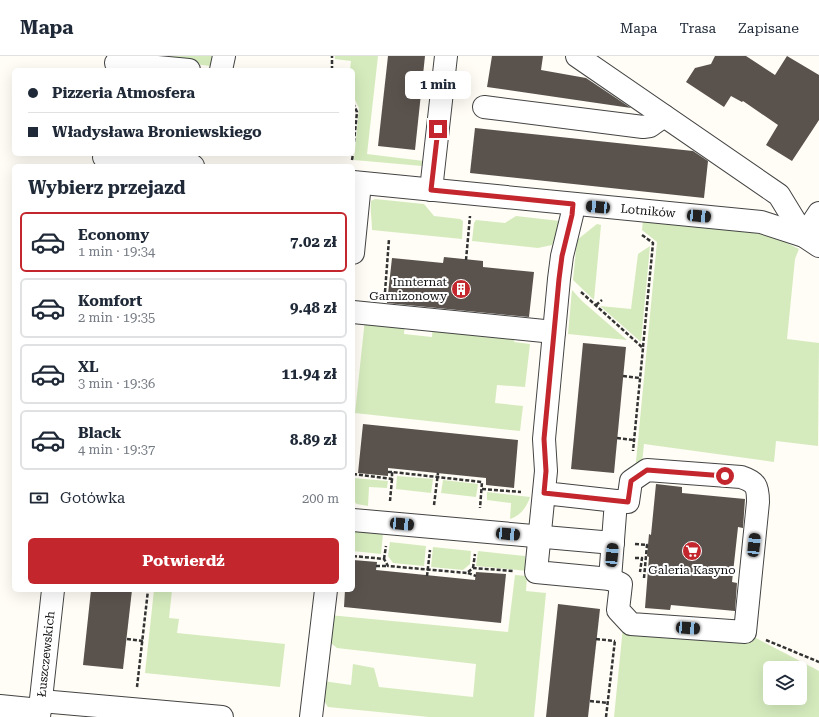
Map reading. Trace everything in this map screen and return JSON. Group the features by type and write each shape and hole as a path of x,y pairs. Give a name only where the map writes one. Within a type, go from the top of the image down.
{"street":[{"path":"222,68 224,56"},
{"path":"431,190 446,56"},
{"path":"577,56 779,194 811,241"},
{"path":"116,63 168,68"},
{"path":"484,107 643,127 650,126 664,116"},
{"path":"104,159 168,164"},
{"path":"355,218 357,183"},
{"name":"Lotników","path":"357,183 762,222 811,241"},
{"path":"544,493 616,502 628,502 631,481 647,470 741,477 754,483 757,487 758,502 745,632 631,624 618,610 621,584 610,579 536,572 546,471 544,439 559,279 562,256 572,215 573,204"},
{"path":"811,241 819,213"},
{"path":"355,312 554,332"},
{"path":"610,579 623,544 616,502"},
{"path":"355,520 623,544"},
{"name":"Łuszczewskich","path":"40,709 53,592"},
{"path":"312,717 326,592"},
{"path":"0,706 40,709 135,709 222,717"}],"path":[{"path":"332,56 332,68"},
{"path":"355,108 357,112 355,132"},
{"path":"631,481 653,243 639,232 641,210"},
{"path":"466,260 470,214"},
{"path":"383,314 389,239"},
{"path":"559,279 570,282 643,348"},
{"path":"596,305 602,300"},
{"path":"623,376 640,378"},
{"path":"617,438 634,440"},
{"path":"388,472 484,481 477,531"},
{"path":"355,474 392,479 392,472"},
{"path":"482,488 544,493"},
{"path":"623,544 647,545"},
{"path":"355,556 384,559 388,566"},
{"path":"376,566 467,573 476,576"},
{"path":"467,573 473,568 525,573 536,572"},
{"path":"135,709 148,592"},
{"path":"606,717 618,610"},
{"path":"745,632 819,662"},
{"path":"127,639 143,641"},
{"path":"596,639 615,641"},
{"path":"590,701 608,703"}],"green space":[{"path":"145,56 212,56 211,66 144,58"},
{"path":"335,56 378,56 367,154 424,161 422,166 354,160 359,108 355,100 355,68 350,68 351,61 335,59"},
{"path":"375,199 424,204 434,216 460,219 463,221 462,239 372,230 371,201"},
{"path":"516,216 560,221 552,245 538,248 472,241 474,223 476,220 505,223"},
{"path":"643,220 722,227 755,233 777,238 799,249 795,259 787,339 819,343 818,446 776,441 774,462 644,444 642,463 635,472 657,242 642,230"},
{"path":"597,224 601,225 594,300 573,280 577,240"},
{"path":"650,246 641,342 600,306 631,309 638,254"},
{"path":"572,290 582,301 627,340 568,334"},
{"path":"365,319 405,323 404,334 432,337 433,325 515,333 514,342 530,344 525,387 497,385 495,403 523,406 520,431 355,413"},
{"path":"397,476 433,479 431,493 396,489"},
{"path":"355,478 388,481 387,488 369,487 368,506 355,502"},
{"path":"443,480 478,484 476,497 441,493"},
{"path":"487,492 530,497 523,511 510,519 511,503 487,500"},
{"path":"355,531 383,534 381,554 355,551"},
{"path":"390,542 426,546 424,566 393,563 388,556"},
{"path":"433,547 471,551 470,564 463,570 431,567"},
{"path":"478,551 525,556 528,571 476,566"},
{"path":"515,575 527,576 526,591 546,593 534,717 429,717 328,707 321,696 323,681 351,685 353,664 374,668 379,687 473,697 476,664 337,648 327,640 329,615 508,632"},
{"path":"154,592 172,592 169,618 179,619 177,633 285,644 280,687 145,673"},
{"path":"623,627 754,637 800,661 763,661 763,705 807,705 807,665 819,671 819,717 614,717"}],"building":[{"path":"388,56 425,56 415,150 378,146"},
{"path":"492,56 543,56 541,70 586,78 631,108 487,87"},
{"path":"715,56 746,56 775,75 787,56 819,75 819,120 792,161 766,145 778,125 743,101 742,102 731,96 724,107 686,82 695,68 711,64"},
{"path":"475,128 693,151 708,161 704,198 470,173"},
{"name":"Innternat Garnizonowy","path":"444,257 483,261 483,267 534,272 529,317 387,303 392,258 443,263"},
{"path":"583,343 626,347 614,473 571,469"},
{"path":"363,424 518,440 514,488 486,485 486,478 388,468 388,476 358,473"},
{"name":"Galeria Kasyno","path":"656,484 682,487 682,493 745,499 743,528 738,527 732,582 737,583 735,611 671,605 670,610 645,608 649,557 647,556 649,534 651,535"},
{"path":"355,560 377,562 376,570 475,580 476,572 506,574 501,623 344,607 345,592 355,592"},
{"path":"91,592 132,592 123,669 83,665"},
{"path":"558,604 600,609 588,717 546,717"}],"place":[{"name":"Innternat Garnizonowy","path":"461,289"},
{"name":"Galeria Kasyno","path":"692,551"}],"route":[{"path":"438,129 431,190 573,204 572,215 562,256 559,279 544,439 546,471 544,493 628,502 631,481 647,470 725,476"}]}
